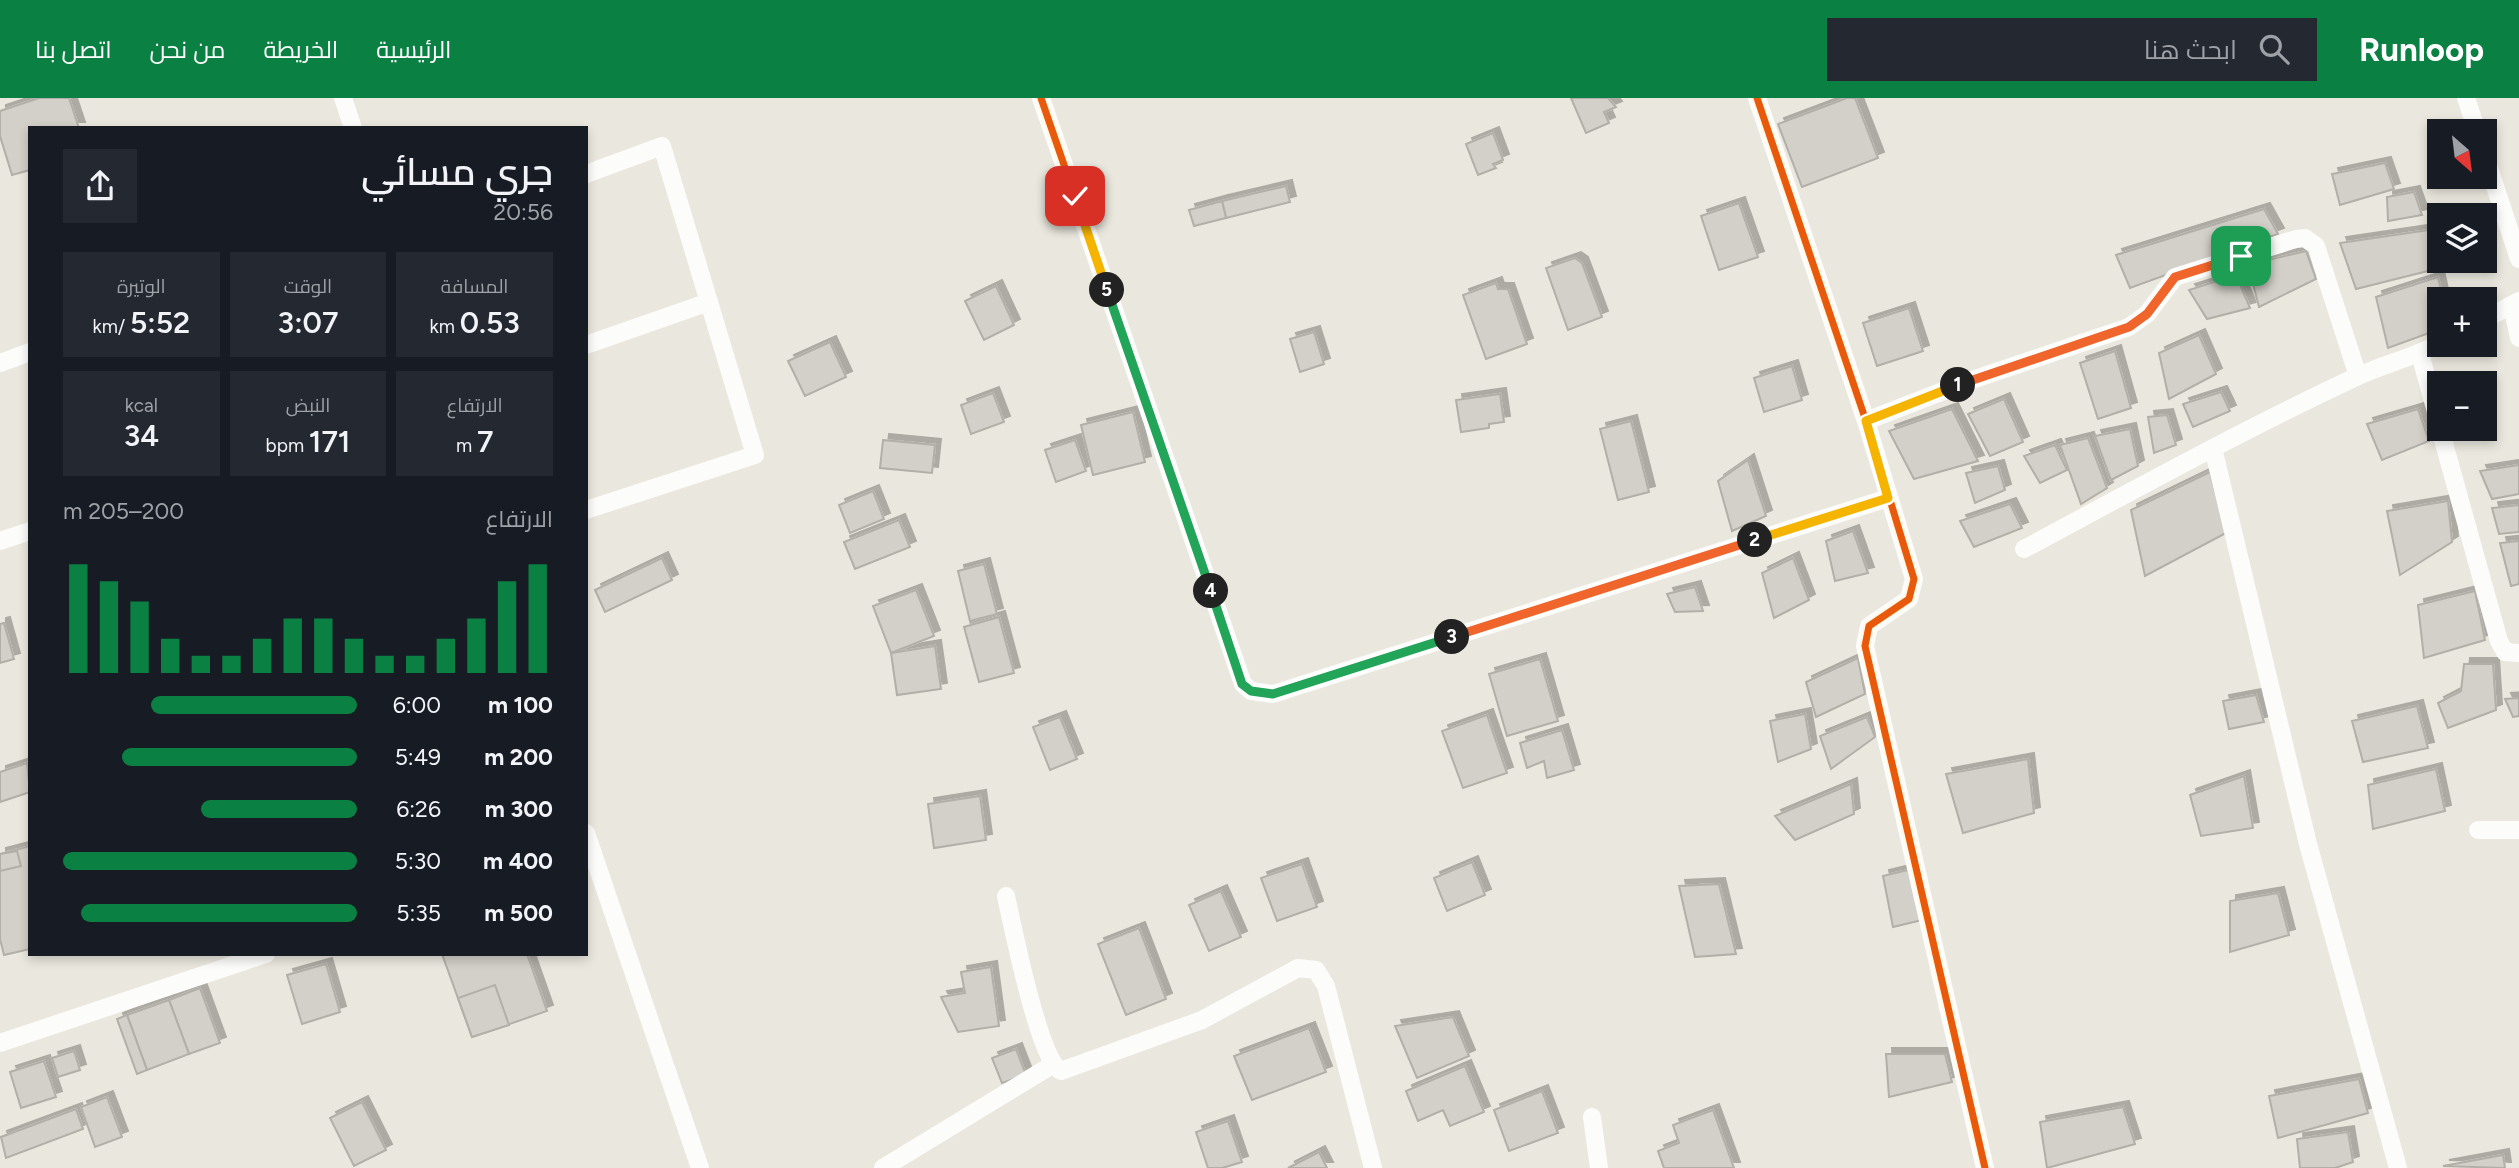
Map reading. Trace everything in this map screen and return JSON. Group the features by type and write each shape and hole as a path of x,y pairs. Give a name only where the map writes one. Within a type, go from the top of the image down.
{"street":[{"path":"343,98 352,126"},
{"path":"1041,98 1242,684 1251,691 1273,694 1888,498"},
{"path":"1757,98 1866,421 1914,579 1914,589 1909,599 1869,626 1865,646 1985,1168"},
{"path":"2466,98 2473,119"},
{"path":"588,173 662,146 755,455 588,509"},
{"path":"2496,189 2519,259"},
{"path":"1866,421 1969,381 2129,327 2147,314 2175,277 2295,239 2305,239 2316,246 2358,376"},
{"path":"588,344 709,302"},
{"path":"2497,313 2515,303 2519,338"},
{"path":"2024,550 2213,448 2358,376 2427,350"},
{"path":"0,363 28,353"},
{"path":"2420,354 2427,380"},
{"path":"2444,441 2499,641 2505,652 2519,653"},
{"path":"2213,448 2308,844 2398,1168"},
{"path":"0,541 28,532"},
{"path":"2478,830 2519,830"},
{"path":"588,841 699,1168"},
{"path":"1006,896 1029,996 1052,1065 1061,1071 1202,1020 1291,971 1309,968 1320,973 1326,986 1373,1168"},
{"path":"0,1043 259,956"},
{"path":"883,1168 1052,1065"},
{"path":"1592,1117 1599,1168"}],"building":[{"path":"39,98 69,98 78,126 28,126 28,171 12,175 0,136 0,111"},
{"path":"1571,98 1608,98 1616,107 1604,112 1609,123 1586,133"},
{"path":"1847,98 1855,98 1878,158 1802,187 1778,124"},
{"path":"1493,133 1503,160 1493,164 1496,168 1478,175 1466,144"},
{"path":"2385,163 2394,189 2340,205 2332,174"},
{"path":"1286,186 1290,202 1226,218 1222,201"},
{"path":"2414,192 2422,215 2388,221 2387,197"},
{"path":"1222,201 1226,218 1194,226 1189,210"},
{"path":"1739,203 1758,257 1719,270 1701,216"},
{"path":"2264,209 2278,234 2130,288 2116,255"},
{"path":"2427,230 2427,271 2356,289 2340,243"},
{"path":"2306,251 2316,279 2259,307 2248,265"},
{"path":"1575,258 1582,263 1602,317 1568,330 1546,268"},
{"path":"2236,275 2250,308 2207,319 2189,290"},
{"path":"2438,277 2440,287 2427,287 2427,334 2388,348 2376,297"},
{"path":"1496,283 1498,289 1508,289 1527,344 1486,359 1463,295"},
{"path":"996,286 1014,325 984,340 965,301"},
{"path":"1909,308 1923,351 1877,366 1863,323"},
{"path":"1314,332 1324,364 1300,372 1290,339"},
{"path":"2199,335 2216,374 2169,399 2159,353"},
{"path":"830,342 846,377 805,396 788,361"},
{"path":"2115,351 2131,408 2098,419 2080,363"},
{"path":"1792,366 1802,400 1764,412 1754,378"},
{"path":"2221,392 2230,411 2193,427 2183,404"},
{"path":"993,393 1004,422 971,434 961,405"},
{"path":"1500,394 1504,422 1489,424 1489,428 1461,432 1456,400"},
{"path":"2004,399 2023,442 1990,456 1968,414"},
{"path":"1952,409 1978,461 1914,479 1889,431"},
{"path":"2418,409 2429,441 2382,460 2367,424"},
{"path":"1133,412 1145,462 1093,475 1081,425"},
{"path":"2167,415 2176,445 2154,453 2148,417"},
{"path":"1631,421 1649,492 1618,500 1600,429"},
{"path":"2130,429 2138,466 2111,480 2095,436"},
{"path":"2088,438 2107,488 2081,504 2060,445"},
{"path":"883,440 935,445 932,473 880,468"},
{"path":"1075,440 1086,471 1056,482 1045,450"},
{"path":"2055,445 2067,470 2040,483 2024,456"},
{"path":"1748,460 1766,516 1732,531 1718,481"},
{"path":"2519,465 2519,494 2492,499 2480,471"},
{"path":"1998,466 2005,490 1975,503 1966,473"},
{"path":"2210,472 2226,533 2145,576 2131,510"},
{"path":"873,491 884,519 850,533 839,505"},
{"path":"2448,501 2452,542 2400,575 2387,511"},
{"path":"2010,504 2022,528 1974,547 1960,521"},
{"path":"2519,505 2519,532 2499,534 2492,508"},
{"path":"899,520 910,547 855,569 844,542"},
{"path":"1853,531 1868,573 1835,581 1826,541"},
{"path":"2519,541 2519,584 2511,586 2500,543"},
{"path":"662,558 672,580 605,612 595,590"},
{"path":"1793,558 1809,600 1774,618 1762,573"},
{"path":"984,564 997,614 970,621 958,571"},
{"path":"1695,587 1703,611 1675,612 1667,594"},
{"path":"916,590 934,636 891,653 873,606"},
{"path":"2475,591 2485,640 2424,658 2418,605"},
{"path":"999,617 1014,673 979,682 964,627"},
{"path":"4,623 14,659 0,663 0,624"},
{"path":"935,646 941,689 897,695 891,653"},
{"path":"1858,658 1865,694 1816,717 1806,682"},
{"path":"1540,659 1558,721 1507,736 1489,674"},
{"path":"2464,664 2493,664 2496,710 2448,728 2438,703 2461,691"},
{"path":"2256,695 2264,722 2229,729 2223,701"},
{"path":"2519,698 2519,716 2513,717 2505,699"},
{"path":"2417,706 2428,748 2363,762 2352,721"},
{"path":"1805,714 1811,749 1778,762 1770,721"},
{"path":"1487,715 1507,773 1463,788 1442,731"},
{"path":"1060,717 1077,759 1050,770 1033,727"},
{"path":"1867,717 1875,737 1831,769 1820,736"},
{"path":"1562,730 1574,770 1547,778 1544,761 1527,768 1520,743"},
{"path":"2028,759 2034,813 1963,833 1946,774"},
{"path":"27,763 28,793 0,802 0,772"},
{"path":"2436,769 2445,811 2373,829 2368,785"},
{"path":"2244,776 2253,828 2201,836 2190,795"},
{"path":"1851,784 1854,814 1795,840 1775,816"},
{"path":"980,796 986,840 934,848 928,804"},
{"path":"28,847 28,949 4,955 0,939 0,854"},
{"path":"17,851 21,866 0,871 0,854"},
{"path":"1472,862 1485,895 1447,911 1434,878"},
{"path":"1302,864 1317,907 1277,921 1261,878"},
{"path":"1908,870 1922,920 1893,927 1883,876"},
{"path":"1719,884 1736,954 1695,957 1679,886"},
{"path":"1221,891 1241,937 1209,951 1189,905"},
{"path":"2278,893 2289,935 2230,952 2230,901"},
{"path":"1139,928 1166,999 1126,1015 1098,944"},
{"path":"443,956 528,956 547,1011 472,1037"},
{"path":"326,964 340,1012 302,1024 287,975"},
{"path":"991,967 999,1026 958,1032 941,997 965,993 961,972"},
{"path":"495,985 509,1025 472,1037 458,998"},
{"path":"200,988 220,1043 189,1054 169,1000"},
{"path":"169,1000 189,1054 147,1070 127,1015"},
{"path":"127,1015 147,1070 137,1074 117,1019"},
{"path":"1453,1017 1469,1056 1417,1078 1395,1026"},
{"path":"1309,1028 1326,1072 1252,1100 1234,1056"},
{"path":"1016,1049 1026,1075 1002,1083 992,1058"},
{"path":"74,1051 80,1070 58,1077 52,1058"},
{"path":"1886,1054 1945,1054 1952,1082 1889,1097"},
{"path":"44,1061 56,1097 21,1108 10,1072"},
{"path":"1465,1066 1484,1112 1450,1126 1443,1110 1418,1121 1406,1091"},
{"path":"2359,1079 2368,1113 2278,1138 2269,1096"},
{"path":"1542,1091 1558,1133 1509,1151 1494,1110"},
{"path":"107,1097 122,1137 95,1147 81,1107"},
{"path":"362,1102 386,1150 354,1166 330,1118"},
{"path":"2123,1107 2135,1144 2047,1168 2040,1122"},
{"path":"76,1109 83,1129 6,1158 1,1137"},
{"path":"1713,1110 1734,1168 1664,1168 1658,1151 1679,1143 1673,1125"},
{"path":"1228,1121 1242,1162 1222,1168 1208,1168 1196,1132"},
{"path":"2348,1132 2353,1162 2335,1168 2300,1168 2297,1139"},
{"path":"1319,1152 1327,1168 1288,1168"},
{"path":"2503,1155 2505,1168 2443,1166"}],"cycle path":[{"path":"1041,98 1243,684 1251,691 1273,694 1888,498"},
{"path":"1757,98 1866,421 1914,579 1909,599 1869,626 1865,646 1985,1168"}],"route":[{"path":"1075,196 1242,684 1251,691 1264,694 1273,694 1888,498 1866,421 1969,381 2129,327 2147,314 2167,283 2175,277 2241,256"}]}
